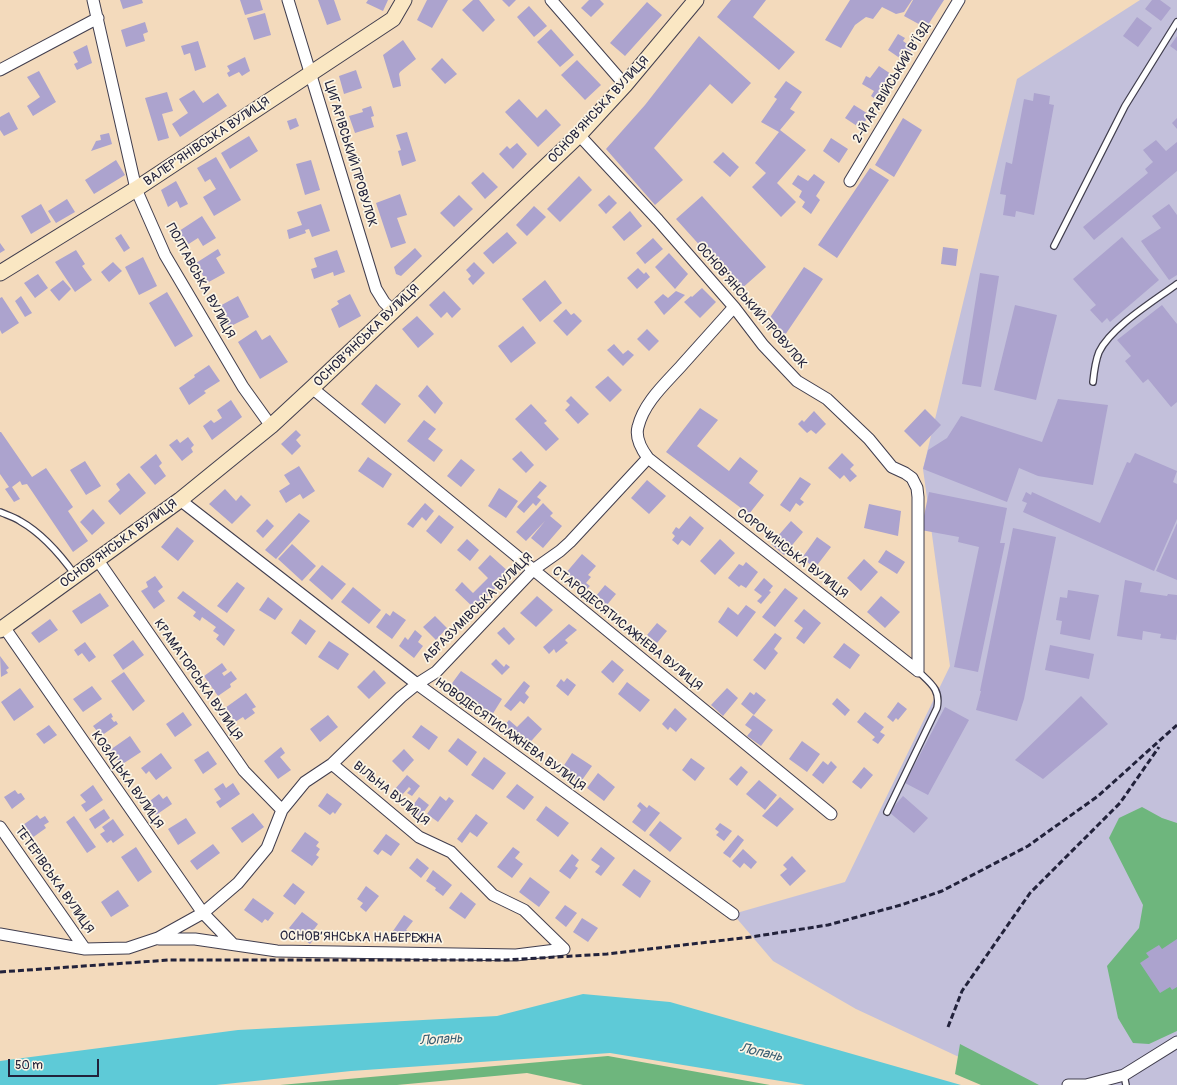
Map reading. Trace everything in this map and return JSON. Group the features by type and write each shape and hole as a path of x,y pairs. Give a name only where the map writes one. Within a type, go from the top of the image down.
{"street":[{"name":"ПОЛТАВСЬКА ВУЛИЦЯ","path":"93,0 136,188 165,254 243,387 272,426"},
{"name":"ЦИГАРІВСЬКИЙ ПРОВУЛОК","path":"288,0 376,289 384,302 393,312"},
{"name":"ВАЛЕР’ЯНІВСЬКА ВУЛИЦЯ","path":"0,273 136,188 310,72 393,19 404,0"},
{"path":"551,0 625,85"},
{"name":"ОСНОВ’ЯНСЬКА ВУЛИЦЯ","path":"2,628 180,500 272,426 579,135 625,85 696,0"},
{"name":"2-Й АРАВІЙСЬКИЙ В’ЇЗД","path":"850,180 959,0"},
{"path":"0,70 98,18"},
{"name":"ОСНОВ’ЯНСЬКИЙ ПРОВУЛОК","path":"579,135 658,220 734,307 763,345 797,381 827,399 869,439 892,467 912,478 917,488 918,671"},
{"path":"648,458 640,443 638,428 644,410 734,307"},
{"name":"СТАРОДЕСЯТИСАЖНЕВА ВУЛИЦЯ","path":"312,388 832,814"},
{"name":"АБРАЗУМІВСЬКА ВУЛИЦЯ","path":"158,938 203,913 238,883 267,848 282,810 305,782 332,764 401,697 417,684 436,672 448,661 533,570 570,542 648,458"},
{"name":"СОРОЧИНСЬКА ВУЛИЦЯ","path":"648,458 918,671"},
{"name":"НОВОДЕСЯТИСАЖНЕВА ВУЛИЦЯ","path":"180,500 417,684 733,914"},
{"name":"КРАМАТОРСЬКА ВУЛИЦЯ","path":"97,560 244,770 282,810"},
{"name":"КОЗАЦЬКА ВУЛИЦЯ","path":"2,628 203,913 233,944"},
{"name":"ВІЛЬНА ВУЛИЦЯ","path":"332,764 419,837 451,852 493,895 524,910 564,950"},
{"name":"ТЕТЕРІВСЬКА ВУЛИЦЯ","path":"0,826 85,949"},
{"path":"0,934 85,949 128,948 158,938"},
{"name":"ОСНОВ’ЯНСЬКА НАБЕРЕЖНА","path":"158,938 195,939 277,951 516,955 564,950"},
{"path":"1068,1085 1086,1085 1125,1080 1177,1042"}],"lane":[{"path":"1054,246 1126,106 1177,22"},
{"path":"1093,382 1094,367 1099,352 1107,339 1118,328 1177,284"},
{"path":"0,512 20,520 40,535 62,556 75,576"},
{"path":"887,812 937,708 939,696 935,689 918,671"}],"shaded area":[{"path":"1140,0 1177,0 1177,1085 1019,1085 856,1009 773,961 733,914 845,882 950,666 923,469 1017,79"}],"green space":[{"path":"1142,807 1162,818 1177,823 1177,1031 1149,1044 1133,1043 1118,1018 1107,966 1139,928 1143,905 1109,838 1119,818"},
{"path":"960,1044 1039,1085 981,1085 955,1074"},
{"path":"608,1056 770,1085 583,1085 527,1073 397,1085 280,1085"}],"water":[{"name":"Лопань","path":"583,994 670,1002 961,1085 805,1085 610,1053 351,1071 216,1085 0,1085 0,1061 238,1030 497,1016"}],"building":[{"path":"120,0 142,0 143,3 123,9"},
{"path":"240,0 260,0 263,10 245,15"},
{"path":"318,0 334,0 341,20 327,25"},
{"path":"368,0 388,0 383,11 366,3"},
{"path":"427,0 448,0 432,28 417,20"},
{"path":"473,0 479,0 495,20 483,32 462,10"},
{"path":"502,0 516,0 509,7"},
{"path":"589,0 600,0 604,4 591,17 581,8"},
{"path":"731,0 766,0 753,17 795,52 779,70 717,17"},
{"path":"850,0 912,0 904,12 896,14 882,7 873,19 866,17 855,25 841,48 825,40"},
{"path":"913,0 944,0 926,28 904,16"},
{"path":"1152,0 1160,0 1171,8 1161,21 1145,9"},
{"path":"647,2 662,15 625,56 610,43"},
{"path":"529,6 547,26 534,37 517,17"},
{"path":"265,13 271,35 254,40 247,18"},
{"path":"1137,17 1152,28 1138,47 1123,36"},
{"path":"145,22 148,32 143,34 145,41 126,47 121,30"},
{"path":"551,29 574,55 560,67 537,42"},
{"path":"898,34 905,38 903,41 913,48 904,61 888,50"},
{"path":"699,36 751,83 732,104 710,84 654,148 683,180 655,205 606,149 645,105"},
{"path":"1177,36 1177,51 1170,46"},
{"path":"403,40 416,59 400,72 401,86 393,88 383,55"},
{"path":"198,41 206,67 195,71 190,53 184,55 181,46"},
{"path":"87,45 92,63 77,70 74,64 78,62 73,52"},
{"path":"245,57 250,71 242,76 239,72 229,77 227,73 230,71 227,66"},
{"path":"442,58 457,74 445,84 431,69"},
{"path":"577,60 601,85 585,100 561,75"},
{"path":"879,66 894,76 878,101 871,96 874,91 862,84 866,76 870,78"},
{"path":"356,70 362,88 344,94 339,76"},
{"path":"39,71 56,102 33,116 27,106 40,97 27,77"},
{"path":"786,81 802,92 790,109 795,112 780,130 806,150 777,183 796,202 781,217 752,187 766,173 755,163 779,132 761,122 777,99 774,97"},
{"path":"194,90 203,103 218,93 227,106 180,137 172,124 188,113 179,99"},
{"path":"167,92 173,111 162,114 169,138 158,141 145,98"},
{"path":"1034,93 1050,96 1049,104 1054,105 1034,215 1016,211 1015,217 1003,215 1006,195 1000,194 1006,162 1012,164 1024,99 1033,101"},
{"path":"519,99 537,118 546,109 561,125 538,147 505,112"},
{"path":"854,105 870,115 860,128 845,118"},
{"path":"371,106 374,116 371,117 374,127 355,133 349,116 363,112 362,109"},
{"path":"9,112 18,129 4,136 0,130 0,117"},
{"path":"296,118 299,126 290,130 287,121"},
{"path":"903,118 922,130 894,177 875,165"},
{"path":"1177,118 1177,129 1172,123"},
{"path":"407,132 416,161 402,166 398,151 401,150 396,135"},
{"path":"109,133 112,144 91,151 96,141 101,140 100,135"},
{"path":"249,136 258,151 230,169 221,153"},
{"path":"831,138 848,149 839,163 823,151"},
{"path":"1156,140 1166,151 1177,142 1177,171 1094,240 1083,227 1148,173 1145,169 1153,162 1143,150"},
{"path":"517,143 527,154 513,169 499,154 507,146 510,149"},
{"path":"723,152 739,167 730,177 713,162"},
{"path":"216,157 241,200 214,216 203,197 216,189 210,179 205,182 197,168"},
{"path":"116,160 125,175 94,194 85,180"},
{"path":"311,160 320,190 305,195 296,164"},
{"path":"870,168 889,180 837,258 818,245"},
{"path":"483,172 498,187 485,199 471,183"},
{"path":"814,174 825,182 816,196 820,200 811,214 802,207 805,202 799,197 802,191 792,184 798,175 808,181"},
{"path":"579,176 592,190 560,222 547,209"},
{"path":"176,181 188,204 180,208 177,201 168,207 161,190"},
{"path":"400,194 407,215 397,218 406,243 391,248 376,203"},
{"path":"459,195 473,209 454,227 440,213"},
{"path":"609,195 617,203 606,214 598,205"},
{"path":"702,196 766,267 740,290 676,219"},
{"path":"67,199 75,212 56,223 48,211"},
{"path":"41,204 51,222 31,234 21,216"},
{"path":"321,204 330,231 312,237 309,229 305,230 306,233 289,239 287,230 302,225 297,212"},
{"path":"1169,204 1177,215 1177,275 1169,280 1141,241 1161,228 1152,216"},
{"path":"534,206 546,217 527,236 516,225"},
{"path":"630,211 642,226 624,241 612,227"},
{"path":"202,216 216,238 203,246 198,238 184,247 176,233"},
{"path":"507,232 517,243 493,264 483,253"},
{"path":"121,234 130,248 124,252 115,238"},
{"path":"1122,237 1159,280 1110,322 1107,318 1102,323 1090,310 1096,305 1073,279"},
{"path":"653,238 663,249 645,264 636,253"},
{"path":"0,243 5,250 0,253"},
{"path":"943,247 958,249 956,266 941,264"},
{"path":"415,248 422,256 401,276 396,274 394,267"},
{"path":"218,249 221,255 216,258 225,273 207,283 196,263"},
{"path":"76,250 85,264 82,266 92,280 75,292 55,262"},
{"path":"337,250 345,272 334,276 333,272 314,279 311,269 317,267 314,258"},
{"path":"669,253 688,274 675,289 655,267"},
{"path":"143,257 157,286 139,295 125,267"},
{"path":"113,262 122,271 109,282 101,272"},
{"path":"474,262 485,273 473,285 468,279 471,276 466,270"},
{"path":"804,267 823,279 783,338 767,322"},
{"path":"638,268 644,274 646,272 650,277 637,289 627,278"},
{"path":"980,273 999,276 981,387 962,384"},
{"path":"38,274 48,288 35,298 24,283"},
{"path":"63,280 71,289 59,301 50,290"},
{"path":"545,280 562,303 540,322 522,299"},
{"path":"702,288 716,302 700,318 684,302"},
{"path":"444,291 461,309 452,318 447,312 441,318 429,305"},
{"path":"676,291 685,295 664,315 654,302 663,294 668,298"},
{"path":"167,292 193,336 175,347 149,303"},
{"path":"350,294 361,316 339,328 331,309 339,304 337,301"},
{"path":"21,296 32,313 25,317 15,301"},
{"path":"238,296 249,317 229,327 218,307"},
{"path":"2,297 19,323 2,334 0,330 0,298"},
{"path":"1015,305 1057,315 1036,400 994,390"},
{"path":"1162,305 1177,324 1177,402 1171,407 1148,379 1143,383 1125,361 1131,356 1117,340"},
{"path":"566,309 571,315 574,313 582,321 567,336 553,321"},
{"path":"417,316 434,334 418,348 402,329"},
{"path":"523,326 536,343 511,363 498,346"},
{"path":"647,329 659,341 649,351 637,339"},
{"path":"256,330 262,340 270,335 288,362 260,379 238,342"},
{"path":"614,344 623,354 628,350 634,355 623,366 607,350"},
{"path":"209,365 220,381 204,391 206,393 189,405 179,388"},
{"path":"608,376 622,390 610,402 595,387"},
{"path":"376,384 401,404 385,424 361,404"},
{"path":"427,385 443,403 435,414 418,396"},
{"path":"571,396 589,414 578,424 565,410 570,405 566,401"},
{"path":"1058,399 1108,405 1093,485 1038,476 1019,468 1007,502 923,469 928,450 947,438 961,416 1042,442"},
{"path":"231,400 242,417 212,440 203,426 211,420 214,423 222,418 217,410"},
{"path":"531,404 547,421 544,423 559,439 546,451 515,419"},
{"path":"700,408 718,420 697,446 729,471 740,457 758,471 749,483 764,495 749,514 666,452"},
{"path":"925,409 941,425 920,447 904,431"},
{"path":"814,411 826,424 816,434 811,430 807,433 798,424 802,420 804,422"},
{"path":"424,420 436,429 428,439 443,450 434,462 407,441"},
{"path":"296,430 301,435 296,440 301,446 292,455 281,444"},
{"path":"0,432 32,477 46,468 73,507 68,511 88,541 73,552 27,484 22,485 20,481 12,487 20,499 14,502 5,489 9,487 0,474"},
{"path":"188,437 194,445 191,448 193,452 182,461 169,445 177,439 180,443"},
{"path":"521,451 534,465 526,473 512,459"},
{"path":"842,453 854,465 850,469 857,476 850,482 844,475 840,479 828,468"},
{"path":"1135,453 1177,471 1173,482 1177,484 1177,519 1154,571 1023,512 1027,503 1022,501 1026,492 1031,495 1032,492 1100,523 1127,462 1130,463"},
{"path":"156,454 162,463 159,466 166,476 155,485 140,467"},
{"path":"368,457 392,474 383,488 358,471"},
{"path":"461,459 475,470 461,487 447,476"},
{"path":"85,461 101,486 86,495 70,470"},
{"path":"299,466 315,491 303,499 300,494 286,503 279,491 290,484 284,475"},
{"path":"129,473 146,493 120,515 108,501 120,490 116,484"},
{"path":"800,477 811,484 800,499 804,502 800,506 796,503 790,512 780,505"},
{"path":"647,480 666,496 649,514 631,498"},
{"path":"540,481 547,486 537,497 541,500 536,506 533,503 524,513 517,507"},
{"path":"499,488 518,501 506,518 488,506"},
{"path":"225,489 236,501 241,495 251,505 232,524 209,504"},
{"path":"929,492 1007,508 1000,543 1005,543 978,672 954,667 979,547 958,542 959,537 921,530"},
{"path":"425,503 434,511 426,521 422,517 413,528 407,524"},
{"path":"543,503 553,513 550,516 562,526 543,548 531,538 545,521 526,541 516,532"},
{"path":"869,504 901,511 898,536 864,528"},
{"path":"93,509 105,523 92,535 80,522"},
{"path":"299,513 310,521 276,559 265,550"},
{"path":"439,515 454,527 441,544 426,531"},
{"path":"690,516 704,528 690,546 682,540 678,545 672,540 675,536 672,533 676,527 679,529"},
{"path":"267,519 274,526 263,538 256,531"},
{"path":"791,521 803,532 784,555 771,544"},
{"path":"1177,523 1177,580 1156,571"},
{"path":"177,527 194,541 178,561 161,547"},
{"path":"1013,528 1056,537 1024,699 1017,721 976,710"},
{"path":"817,537 831,547 815,568 802,558"},
{"path":"467,539 479,550 470,561 457,550"},
{"path":"720,539 735,553 715,575 700,561"},
{"path":"292,544 316,566 302,581 278,559"},
{"path":"886,550 905,562 897,574 878,562"},
{"path":"582,554 596,566 588,575 591,577 586,583 590,586 585,591 565,574"},
{"path":"490,555 510,573 475,609 455,590 462,582 473,593 488,578 478,568"},
{"path":"864,559 878,572 861,591 847,578"},
{"path":"746,562 758,572 746,588 741,585 739,587 728,578 739,564 743,566"},
{"path":"322,565 346,584 332,600 309,580"},
{"path":"155,576 163,587 158,591 165,601 154,609 141,591 148,587 146,582"},
{"path":"764,578 773,586 769,591 771,592 761,604 757,601 762,596 754,590"},
{"path":"1125,580 1142,583 1140,592 1167,596 1168,594 1177,595 1176,640 1160,638 1161,634 1143,631 1142,640 1117,636"},
{"path":"237,582 245,588 227,613 217,606"},
{"path":"605,585 616,594 606,606 596,596"},
{"path":"353,587 381,610 369,624 341,602"},
{"path":"785,588 798,598 775,627 762,617"},
{"path":"1068,590 1099,595 1090,640 1060,634 1062,621 1056,620 1060,597 1067,598"},
{"path":"183,591 235,630 224,646 216,639 219,635 213,631 216,627 202,617 200,621 193,616 196,612 177,598"},
{"path":"100,593 109,606 81,624 72,611"},
{"path":"537,596 553,610 536,627 520,613"},
{"path":"881,596 900,612 885,628 867,612"},
{"path":"268,597 283,609 275,620 259,610"},
{"path":"746,605 756,612 737,637 718,622 728,607 738,615"},
{"path":"804,609 821,623 804,644 796,638 803,628 794,621"},
{"path":"393,611 406,620 392,639 376,627 386,613 390,616"},
{"path":"435,616 447,628 436,640 423,627"},
{"path":"50,619 58,630 39,643 31,633"},
{"path":"300,619 316,631 306,645 291,633"},
{"path":"657,623 667,631 657,643 647,635"},
{"path":"569,624 577,630 565,640 568,643 556,653 554,649 549,654 543,647"},
{"path":"504,627 515,639 509,645 497,633"},
{"path":"415,630 422,636 418,642 423,646 414,658 399,646 405,637 408,640"},
{"path":"775,633 782,638 774,649 778,653 765,670 753,660"},
{"path":"133,640 144,655 123,670 113,655"},
{"path":"329,641 349,654 338,670 318,657"},
{"path":"85,642 96,657 89,662 82,653 78,656 74,650"},
{"path":"844,643 860,655 850,669 833,657"},
{"path":"1050,645 1094,654 1089,679 1045,670"},
{"path":"0,656 9,668 6,670 8,673 1,677"},
{"path":"496,659 504,667 506,664 510,667 502,675 491,664"},
{"path":"612,660 624,670 613,683 601,672"},
{"path":"222,663 227,670 222,673 224,676 231,671 237,679 230,684 231,687 218,696 204,676"},
{"path":"374,670 386,683 369,699 357,687"},
{"path":"461,671 502,699 492,715 450,686"},
{"path":"124,672 145,701 133,711 111,681"},
{"path":"567,678 576,685 568,696 556,686 561,679 564,682"},
{"path":"524,681 530,686 525,693 529,697 524,704 520,701 511,711 504,706"},
{"path":"627,682 650,700 640,712 618,694"},
{"path":"92,686 102,699 83,712 73,699"},
{"path":"20,688 34,707 14,721 1,702"},
{"path":"727,688 738,698 723,716 711,705"},
{"path":"750,692 754,695 756,692 766,700 754,715 741,704"},
{"path":"246,693 256,707 252,709 255,713 245,720 243,717 235,722 225,708"},
{"path":"1081,696 1108,724 1043,779 1015,760"},
{"path":"837,698 850,710 845,716 832,704"},
{"path":"898,702 907,709 898,720 896,718 893,722 887,717"},
{"path":"945,707 969,720 928,795 905,783"},
{"path":"675,708 687,719 676,732 670,727 668,730 662,724"},
{"path":"183,712 192,725 175,737 166,724"},
{"path":"865,712 884,727 880,732 885,735 878,744 872,740 875,737 857,722"},
{"path":"111,713 113,717 111,718 118,724 101,736 93,726"},
{"path":"328,715 338,727 320,742 310,729"},
{"path":"753,715 773,730 761,746 747,736 752,730 745,725"},
{"path":"528,716 542,729 525,748 503,727 509,720 517,727"},
{"path":"49,725 57,735 44,744 36,734"},
{"path":"421,725 438,737 429,750 412,737"},
{"path":"130,736 141,752 121,765 110,750"},
{"path":"458,738 477,752 467,766 448,751"},
{"path":"802,741 820,754 807,772 789,759"},
{"path":"281,747 285,753 280,757 291,770 278,779 264,761"},
{"path":"404,749 414,760 403,772 392,761"},
{"path":"208,751 217,764 203,774 194,760"},
{"path":"161,753 172,768 156,780 149,771 146,774 141,768"},
{"path":"572,753 592,766 580,783 561,770"},
{"path":"484,757 506,773 493,790 471,775"},
{"path":"691,758 705,768 695,781 682,770"},
{"path":"823,761 828,765 831,761 837,767 823,784 812,775"},
{"path":"741,766 748,772 737,786 729,779"},
{"path":"864,767 873,775 861,789 852,782"},
{"path":"598,773 615,787 604,801 587,788"},
{"path":"407,775 420,786 412,796 407,793 411,789 409,787 396,802 389,796"},
{"path":"759,780 777,795 765,810 746,794"},
{"path":"223,783 226,788 233,783 240,794 220,808 216,802 221,799 214,789"},
{"path":"517,784 534,797 524,810 506,797"},
{"path":"93,785 103,800 86,812 81,805 86,802 80,795"},
{"path":"15,790 18,794 21,793 25,799 12,809 4,797"},
{"path":"327,793 342,804 335,814 333,812 330,815 318,806"},
{"path":"159,794 163,799 167,796 172,804 156,815 147,803"},
{"path":"440,796 446,801 449,797 454,801 438,822 427,814"},
{"path":"903,796 928,818 914,833 889,812"},
{"path":"419,797 429,805 419,818 409,811"},
{"path":"780,797 794,809 777,827 762,816"},
{"path":"640,802 647,808 649,805 660,813 645,832 632,822 641,810 637,806"},
{"path":"546,806 569,823 558,837 536,820"},
{"path":"104,809 110,818 95,829 89,819"},
{"path":"253,813 264,827 242,843 231,828"},
{"path":"476,814 488,823 477,837 470,832 462,843 457,839"},
{"path":"37,815 40,819 45,816 49,822 44,825 46,828 32,838 23,825"},
{"path":"74,816 96,847 87,853 66,822"},
{"path":"186,818 196,833 178,845 168,829"},
{"path":"113,819 124,835 113,843 111,840 107,843 100,834 105,831 102,827"},
{"path":"660,821 682,838 670,852 649,835"},
{"path":"720,823 732,831 724,841 716,835 719,832 715,829"},
{"path":"305,832 319,842 316,846 320,849 316,855 319,857 312,866 291,851"},
{"path":"386,834 400,844 391,856 382,850 378,855 373,851"},
{"path":"738,835 744,840 730,858 723,853"},
{"path":"213,844 220,853 197,870 190,861"},
{"path":"136,847 152,872 138,882 121,857"},
{"path":"513,847 520,852 515,858 523,864 512,878 497,867"},
{"path":"601,847 615,858 601,876 595,872 600,866 591,860"},
{"path":"743,849 757,862 751,869 744,863 740,868 732,861"},
{"path":"572,854 579,860 575,866 578,868 570,879 559,871"},
{"path":"792,856 806,871 790,886 780,875 787,869 783,865"},
{"path":"417,858 429,868 421,878 409,868"},
{"path":"634,869 651,881 640,898 622,885"},
{"path":"433,870 452,885 443,896 435,890 436,888 426,881"},
{"path":"530,877 550,892 539,907 519,892"},
{"path":"293,883 305,892 295,905 283,896"},
{"path":"366,886 379,896 366,912 360,907 363,903 357,899"},
{"path":"118,890 129,906 111,917 101,902"},
{"path":"461,892 476,904 465,919 449,908"},
{"path":"253,898 274,913 268,921 265,919 262,923 244,910"},
{"path":"565,905 577,913 566,927 555,918"},
{"path":"302,912 318,924 310,935 314,939 310,944 289,928"},
{"path":"404,915 413,921 406,930 411,934 407,940 393,931"},
{"path":"582,918 598,928 588,942 573,932"},
{"path":"1177,939 1177,987 1172,990 1170,987 1160,993 1140,963 1149,957 1146,953 1159,945 1162,949"}],"railway":[{"path":"0,972 169,960 506,960 607,954 751,937 828,925 901,905 942,891 1028,846 1098,796 1177,725"},
{"path":"948,1027 962,991 1030,893 1120,803 1159,747"}]}
